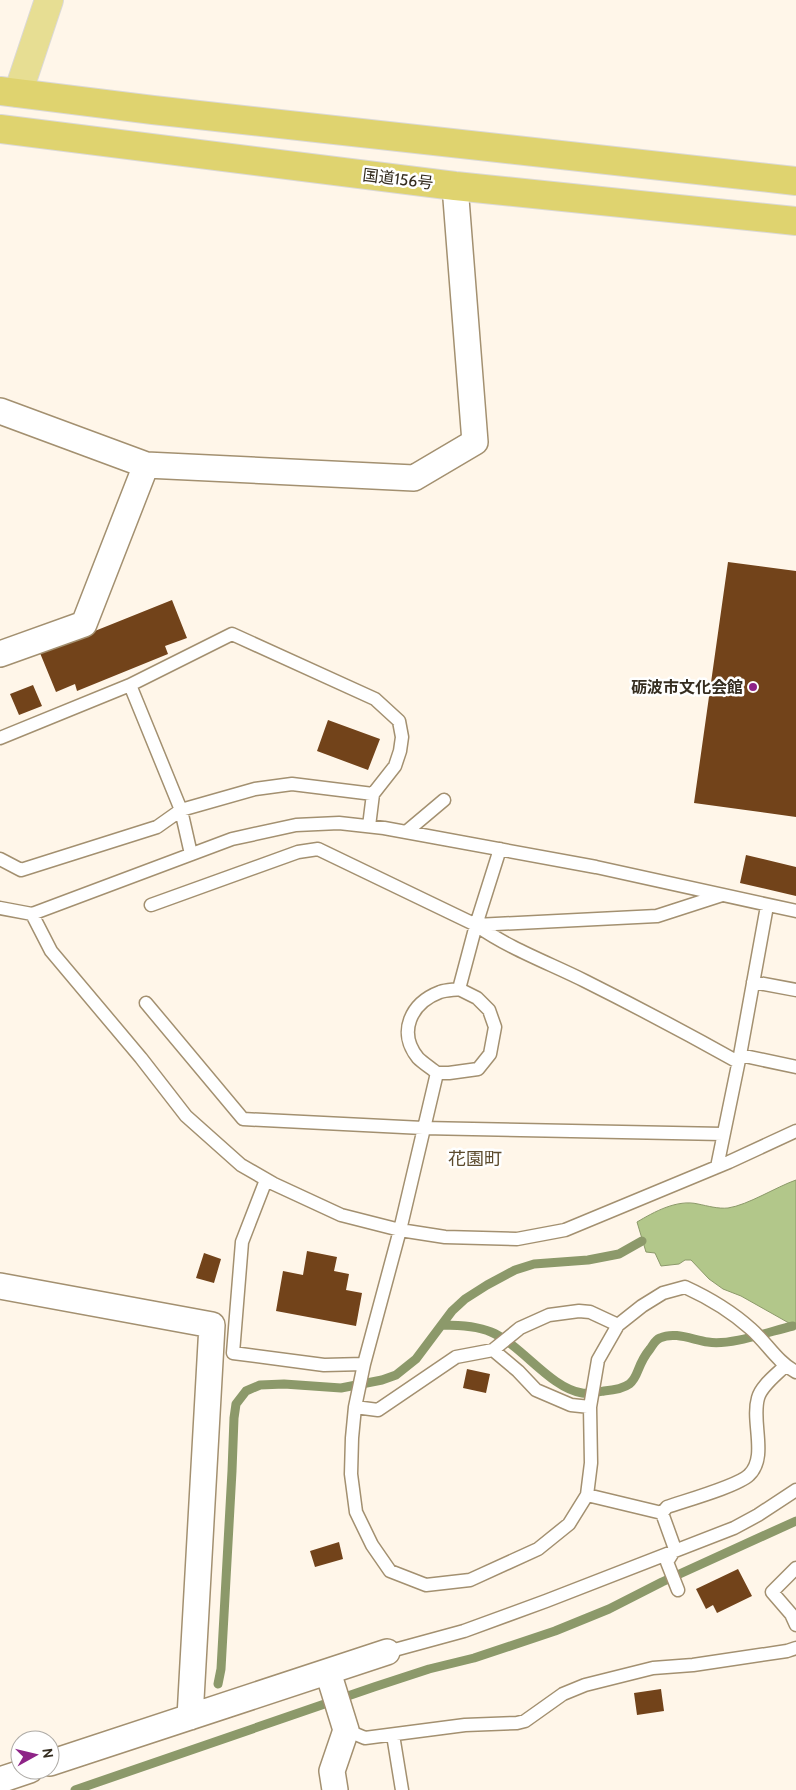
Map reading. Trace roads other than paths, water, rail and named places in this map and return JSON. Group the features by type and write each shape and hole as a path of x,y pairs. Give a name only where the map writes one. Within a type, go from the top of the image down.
{"highway":[{"path":"2,134 9,92 163,111 796,181"},
{"name":"国道156号","path":"2,134 455,186 796,221"}],"main road":[{"path":"9,92 49,0"}],"street":[{"path":"0,411 146,465 414,478 475,442 455,186"},
{"path":"0,654 84,624 146,465"},
{"path":"0,1286 212,1325 190,1717"},
{"path":"60,1760 387,1652"},
{"path":"328,1672 346,1730 332,1771 335,1790"}],"lane":[{"path":"0,738 130,685 232,634 375,699 399,721 402,737 400,751 395,766 373,794 369,826"},
{"path":"130,685 181,810 191,854"},
{"path":"0,859 21,870 157,826 181,810 255,789 292,784 373,794"},
{"path":"406,832 444,800"},
{"path":"0,908 32,914 232,839 296,825 339,823 369,826 500,848 796,911"},
{"path":"459,989 476,925 500,848"},
{"path":"151,905 298,852 318,849 476,925 518,950 739,1058 796,1067"},
{"path":"476,925 657,916 722,895"},
{"path":"717,1167 767,906"},
{"path":"32,914 51,951 141,1058 186,1116 241,1165 266,1180 341,1215 400,1230 446,1237 517,1239 565,1230 717,1167 796,1131"},
{"path":"753,982 796,990"},
{"path":"459,989 477,998 489,1010 494,1027 490,1054 478,1068 468,1072 437,1072 418,1058 410,1045 409,1019 421,1003 440,992 459,989"},
{"path":"146,1003 243,1119 423,1128 724,1134"},
{"path":"437,1072 400,1230 364,1364 355,1407 351,1474 356,1512 372,1545 390,1571 426,1585 470,1580 538,1549 569,1524 587,1495 591,1463 590,1406 598,1360 618,1325 642,1306 663,1293 686,1287 712,1300 752,1329 790,1369 770,1381 758,1396 756,1411 759,1458 756,1467 748,1476 733,1484 667,1507 662,1513"},
{"path":"266,1180 242,1242 233,1353 324,1365 364,1364"},
{"path":"355,1407 378,1410 456,1357 493,1350 520,1328 549,1315 579,1310 590,1312 618,1325"},
{"path":"493,1350 518,1370 536,1390 570,1405 590,1406"},
{"path":"387,1652 473,1628 734,1528 796,1490"},
{"path":"587,1495 662,1513"},
{"path":"662,1513 675,1549 668,1562 678,1590"},
{"path":"796,1568 772,1592 791,1614 796,1625"},
{"path":"346,1730 365,1738 465,1725 517,1723 525,1721 563,1694 585,1684 653,1668 693,1665 796,1648"},
{"path":"393,1734 402,1790"}],"waterway":[{"path":"218,1684 221,1669 234,1418 236,1404 246,1391 260,1385 284,1384 341,1388 382,1380 396,1375 416,1359 452,1311 465,1299 487,1285 515,1270 534,1264 588,1260 619,1254 642,1241"},
{"path":"443,1325 474,1327 491,1332 514,1346 547,1375 570,1389 582,1393 617,1389 626,1386 635,1378 644,1358 654,1343 666,1336 672,1335 717,1343 793,1326"},
{"path":"75,1790 374,1687 429,1669 474,1658 555,1631 609,1609 662,1582 796,1521"}],"place":[{"name":"砺波市文化会館","path":"753,687"}],"district":[{"name":"花園町","path":"475,1159"}]}
